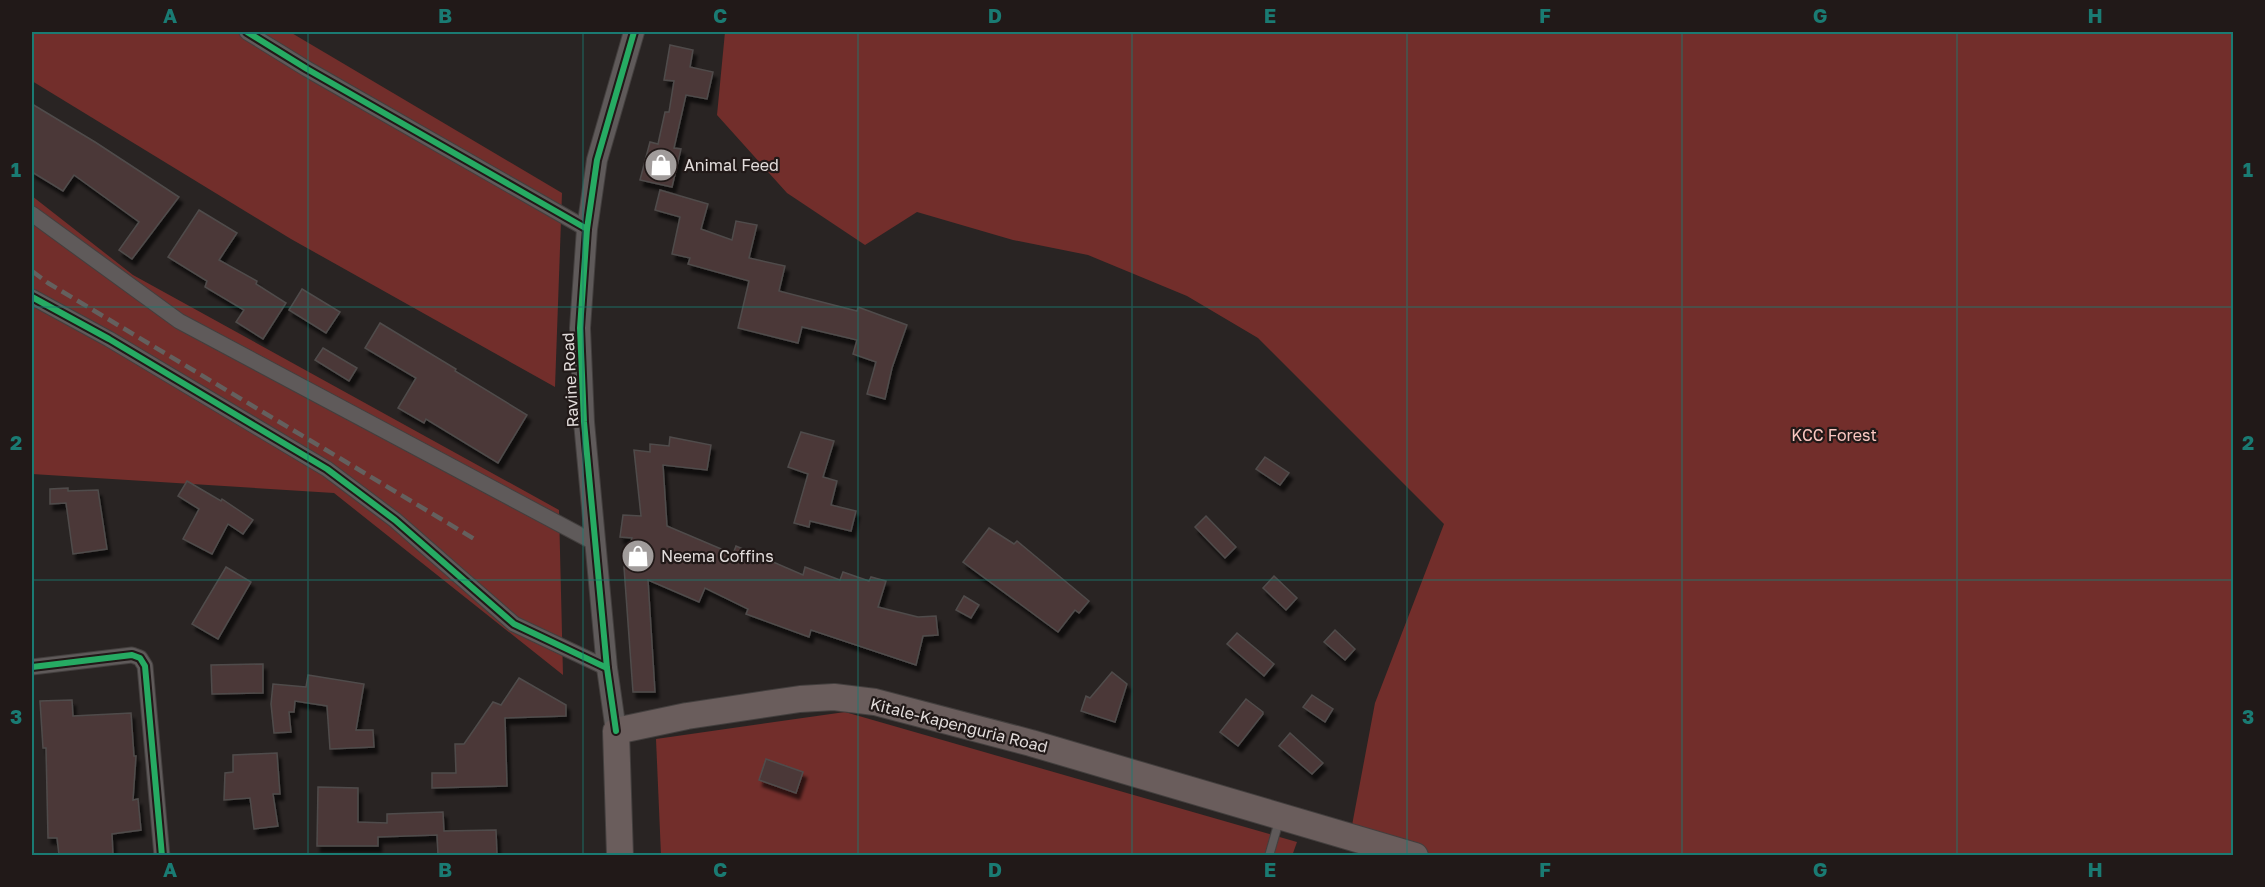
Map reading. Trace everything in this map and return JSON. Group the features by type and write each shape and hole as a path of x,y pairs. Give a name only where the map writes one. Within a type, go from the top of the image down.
{"highway":[{"name":"Kitale-Kapenguria Road","path":"616,731 687,716 800,699 834,697 875,702 1031,743 1415,855"},
{"path":"616,731 620,855"}],"street":[{"path":"248,32 307,69 588,229"},
{"name":"Ravine Road","path":"616,731 607,668 584,422 581,366 582,281 597,160 634,32"},
{"path":"32,214 179,321 597,544"},
{"path":"32,297 109,339 327,469 395,520 514,624 607,668"},
{"path":"32,667 132,654 140,658 146,666 162,855"}],"lane":[{"path":"1269,855 1280,816"}],"green space":[{"path":"32,32 290,32 562,193 555,387 291,239 32,81"},
{"name":"KCC Forest","path":"725,32 2233,32 2233,855 1418,856 1350,836 1375,703 1444,524 1258,338 1187,296 1088,255 1013,240 917,212 865,245 787,193 717,115"},
{"path":"32,196 133,275 559,510 563,675 334,493 32,474"},
{"path":"845,712 1297,842 1292,856 661,855 656,739"}],"building":[{"path":"670,45 693,50 690,67 713,72 707,99 686,95 674,148 681,149 672,187 640,180 650,142 658,144 665,112 669,112 674,81 664,80"},
{"path":"32,104 179,197 132,259 119,250 139,222 74,175 63,191 32,172"},
{"path":"660,190 708,204 701,229 732,240 736,221 757,225 749,258 785,266 779,291 857,311 858,307 907,325 892,368 885,399 867,394 876,362 853,354 857,340 802,327 798,343 738,328 749,281 688,264 690,258 672,254 680,217 655,210"},
{"path":"199,210 237,233 219,260 257,281 256,284 286,303 263,339 236,322 244,310 205,287 207,281 168,257"},
{"path":"302,289 340,312 326,333 289,310"},
{"path":"380,323 527,415 498,463 426,419 424,423 398,408 416,378 365,348"},
{"path":"323,348 357,368 349,381 315,360"},
{"path":"801,432 834,441 823,477 837,481 831,505 856,511 851,531 810,521 809,527 794,523 808,474 788,467"},
{"path":"670,437 711,445 707,470 663,465 667,526 733,554 736,546 803,575 805,567 840,580 843,572 869,581 871,577 886,581 878,607 918,617 936,616 938,635 923,636 916,665 811,630 809,637 746,614 748,609 705,588 699,602 648,580 655,692 633,692 624,567 632,538 620,537 623,515 641,516 634,450 650,452 650,444 669,446"},
{"path":"1265,457 1289,473 1280,485 1256,469"},
{"path":"187,481 221,501 222,499 253,520 243,534 228,524 212,554 183,539 199,509 178,496"},
{"path":"68,488 68,491 98,490 107,549 73,554 66,503 50,504 50,489"},
{"path":"1206,516 1236,547 1225,558 1195,527"},
{"path":"989,528 1014,544 1017,541 1089,601 1079,613 1075,610 1058,632 963,562"},
{"path":"226,567 251,582 218,639 192,624"},
{"path":"1274,576 1297,598 1286,610 1263,588"},
{"path":"964,596 979,605 971,618 956,610"},
{"path":"1335,630 1355,649 1345,660 1324,642"},
{"path":"1237,633 1274,664 1264,676 1227,644"},
{"path":"263,664 263,693 212,694 211,665"},
{"path":"1112,672 1127,684 1115,722 1081,711 1086,696 1090,698"},
{"path":"308,675 364,684 356,730 373,730 374,747 330,749 327,706 295,701 294,712 289,712 291,732 274,733 271,704 273,684 306,687"},
{"path":"519,678 566,705 566,716 505,718 507,786 432,788 432,773 456,773 455,744 464,744 493,702 501,705"},
{"path":"1312,695 1333,709 1325,722 1303,707"},
{"path":"1246,699 1263,714 1238,746 1220,732"},
{"path":"72,700 73,716 131,713 134,756 136,756 133,800 138,799 141,830 112,834 113,855 59,855 57,838 48,838 46,748 43,748 40,701"},
{"path":"1290,733 1323,763 1312,774 1279,746"},
{"path":"277,753 280,794 273,794 278,826 254,829 250,798 224,800 225,773 233,772 233,755"},
{"path":"766,759 803,772 796,793 759,780"},
{"path":"318,787 358,788 358,822 387,823 387,814 443,812 444,831 496,830 497,855 438,855 437,835 378,837 378,846 317,846"}],"railway":[{"path":"32,271 48,283 476,540"}],"cycle path":[{"path":"247,32 307,69 587,229"},
{"path":"616,731 607,668 584,422 580,328 587,229 597,160 634,32"},
{"path":"32,297 109,339 327,469 395,520 514,624 607,668"},
{"path":"32,667 132,655 140,658 145,666 162,856"}],"place":[{"name":"Animal Feed","path":"661,165"},
{"name":"Neema Coffins","path":"638,556"}]}
